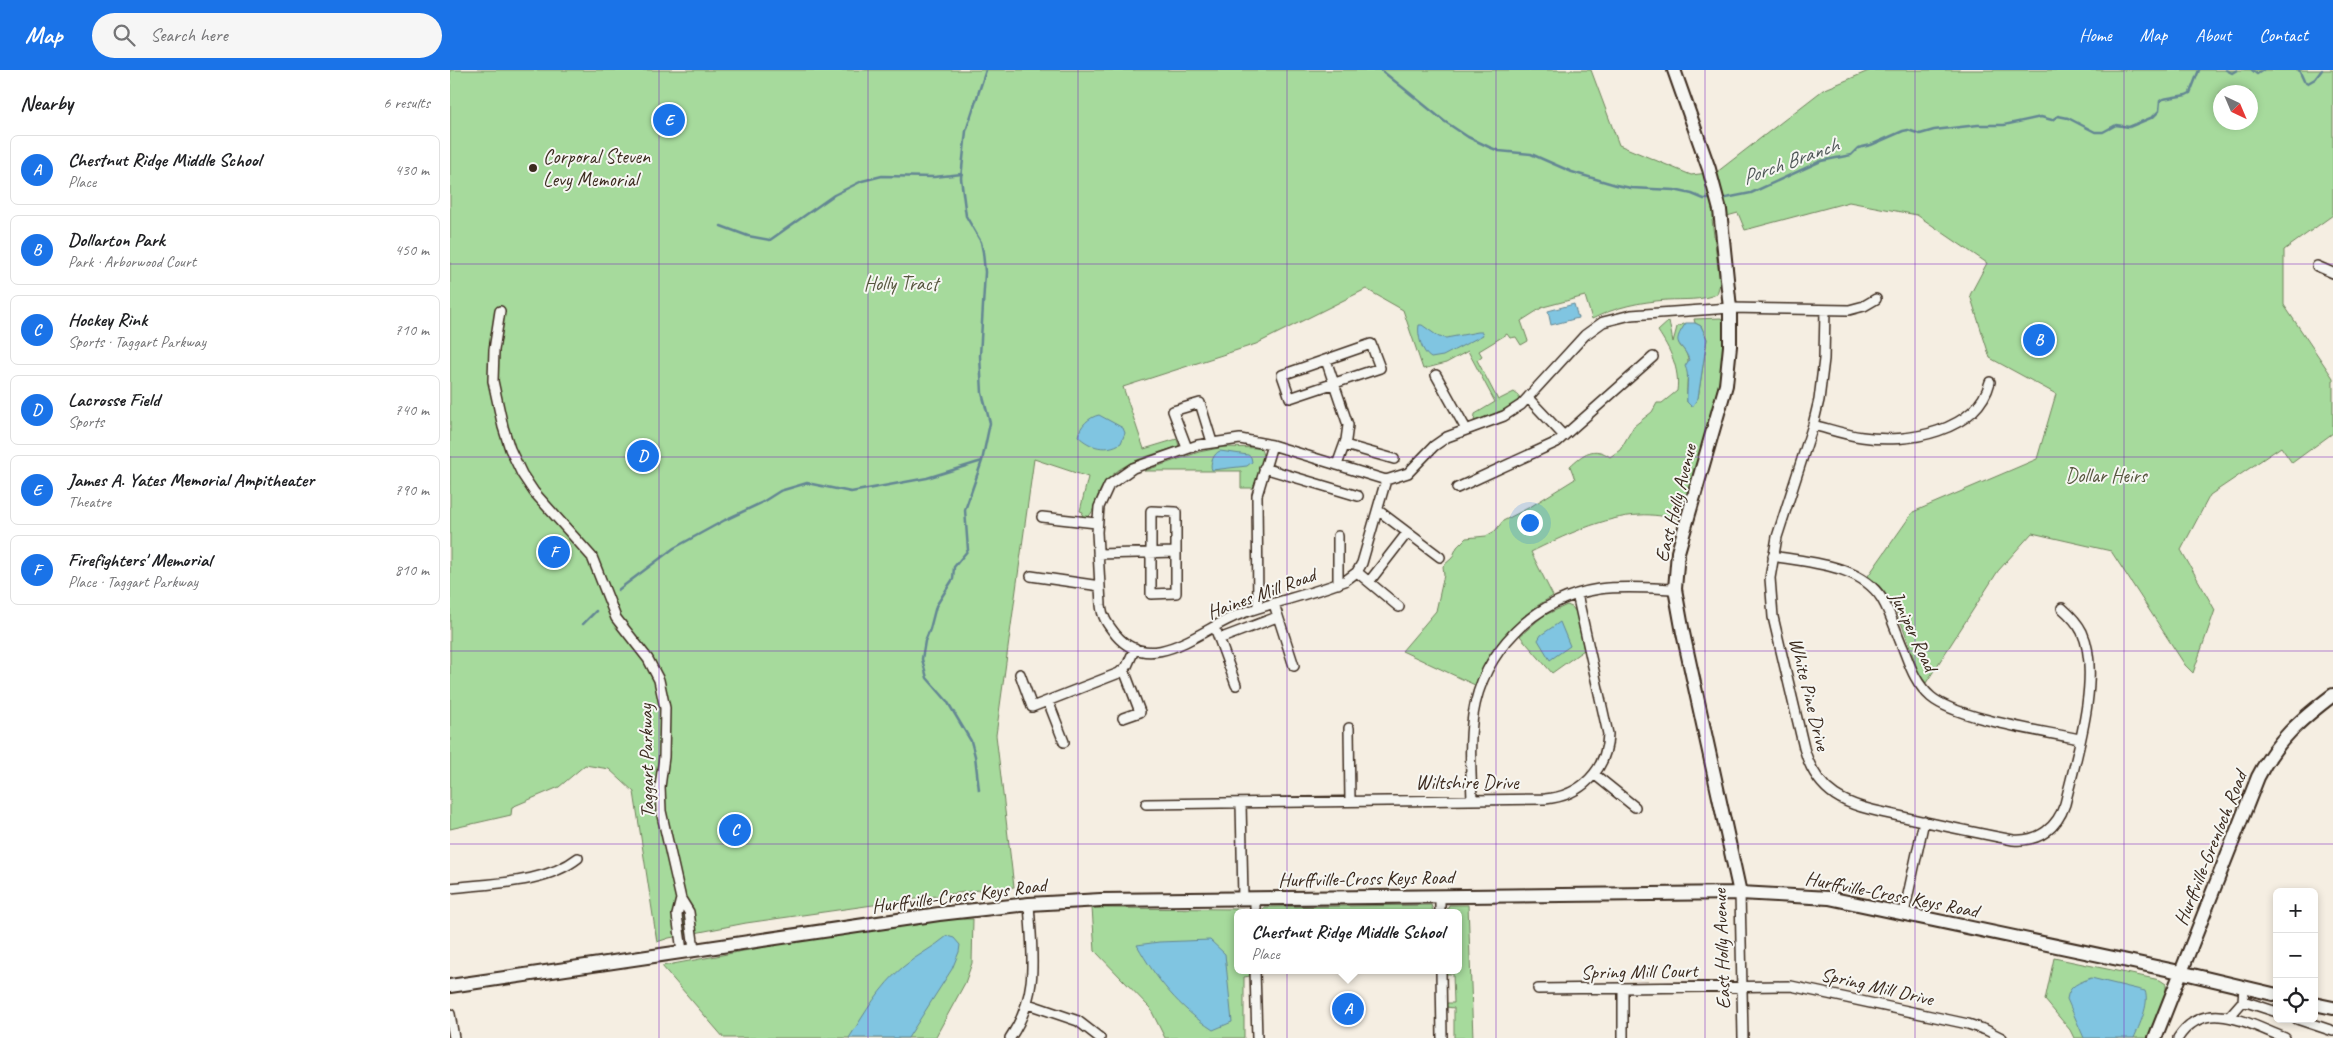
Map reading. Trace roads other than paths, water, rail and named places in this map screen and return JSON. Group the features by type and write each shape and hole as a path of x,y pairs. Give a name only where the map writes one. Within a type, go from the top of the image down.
{"main road":[{"name":"East Holly Avenue","path":"1674,70 1715,188 1720,210 1730,308 1730,346 1726,385 1682,534 1678,552 1675,589 1681,625 1740,892"},
{"name":"Hurffville-Grenloch Road","path":"2155,1038 2258,777 2270,755 2291,729 2333,695"},
{"name":"Hurffville-Cross Keys Road","path":"450,986 939,914 1029,904 1101,900 1740,892 1819,896 2180,972 2273,994"},
{"path":"2318,1005 2333,1008"}],"street":[{"path":"2318,266 2333,273"},
{"path":"1020,674 1032,707 1124,670 1135,648 1123,643 1104,619 1096,523 1101,500 1116,478 1142,464 1187,448 1212,442 1240,439 1272,445 1386,480 1396,478 1408,473 1440,441 1466,429 1504,416 1529,398 1578,343 1603,322 1631,315 1730,308 1825,310 1857,308 1876,299"},
{"name":"Taggart Parkway","path":"500,310 494,350 493,380 502,427 510,449 522,474 534,492 592,557 616,618 648,659 659,680 665,708 664,757 660,787 661,811 681,899 689,912 688,950"},
{"name":"White Pine Drive","path":"1825,310 1823,372 1813,425 1773,556 1770,587 1773,617 1809,764 1828,789 1847,802 2013,840 2027,840 2044,833 2057,821 2063,811 2088,692 2088,654 2082,631 2062,608"},
{"path":"1372,344 1380,368 1290,398 1282,375 1326,360 1372,344"},
{"path":"1457,488 1550,447 1653,357"},
{"path":"1326,360 1347,420 1348,434 1337,465"},
{"path":"1436,375 1466,429"},
{"path":"1813,425 1869,438 1895,439 1922,435 1943,428 1968,416 1980,404 1990,382"},
{"path":"1529,398 1564,436"},
{"path":"1187,448 1173,411 1200,403 1212,442"},
{"path":"1258,608 1257,495 1272,445"},
{"path":"1345,445 1394,459"},
{"path":"1264,468 1358,496"},
{"path":"1386,480 1379,511 1362,563 1357,572 1399,607"},
{"path":"1151,511 1176,512 1176,552 1176,593 1152,594 1151,511"},
{"path":"1379,511 1440,557"},
{"path":"1042,517 1096,523"},
{"path":"1369,582 1407,533"},
{"path":"1338,536 1338,584"},
{"path":"1098,554 1176,552"},
{"name":"Juniper Road","path":"1773,556 1838,568 1854,574 1868,583 1886,605 1913,676 1921,687 1938,702 1970,715 2079,739"},
{"name":"Haines Mill Road","path":"1135,648 1150,652 1171,649 1214,626 1258,608 1338,584 1357,572"},
{"path":"1031,576 1100,586"},
{"path":"1472,799 1472,726 1477,697 1486,673 1502,646 1526,622 1554,604 1577,594 1606,589 1675,589"},
{"name":"Wiltshire Drive","path":"1146,804 1560,797 1580,788 1594,774 1606,751 1608,729 1577,594"},
{"path":"1274,604 1294,666"},
{"path":"1219,639 1278,617"},
{"path":"1214,626 1236,685"},
{"path":"1123,718 1140,712 1124,670"},
{"path":"1048,701 1064,742"},
{"path":"1349,728 1350,801"},
{"path":"1594,774 1636,807"},
{"path":"1241,803 1249,898 1253,909"},
{"path":"1904,913 1924,821"},
{"path":"450,888 546,875 562,869 578,858"},
{"name":"East Holly Avenue","path":"1740,892 1743,1038"},
{"path":"1440,896 1440,909"},
{"path":"1010,1038 1028,1004 1033,970 1029,904"},
{"path":"1256,974 1257,1038"},
{"path":"1441,974 1442,1038"},
{"name":"Spring Mill Drive","path":"1741,988 1783,986 1809,989 1977,1027 2002,1038"},
{"path":"2229,1017 2243,1001 2244,987"},
{"name":"Spring Mill Court","path":"1538,989 1741,988"},
{"path":"1623,989 1623,1038"},
{"path":"2243,1001 2273,1011"},
{"path":"1028,1004 1078,1021 1100,1038"},
{"path":"450,1014 454,1038"},
{"path":"2178,1038 2185,1028 2196,1019 2214,1015 2229,1017 2285,1038"},
{"path":"2309,1023 2333,1031"}],"water":[{"path":"1574,304 1578,318 1551,325 1548,311"},
{"path":"1686,323 1695,323 1701,326 1707,339 1698,398 1692,407 1687,402 1688,378 1685,366 1689,360 1678,340 1678,336"},
{"path":"1419,325 1422,325 1439,337 1446,338 1478,332 1482,332 1483,335 1443,356 1431,358 1425,352 1421,343"},
{"path":"1099,415 1123,428 1125,433 1121,443 1104,448 1093,446 1078,436 1086,422"},
{"path":"1220,451 1248,455 1251,457 1252,462 1247,466 1212,470 1213,459"},
{"path":"1560,622 1570,646 1550,660 1538,640 1541,635"},
{"path":"947,936 954,938 960,945 959,952 952,969 908,1038 849,1038 873,1000 895,974"},
{"path":"1210,940 1225,954 1232,1022 1213,1030 1189,1012 1169,992 1152,970 1137,945"},
{"path":"2091,978 2145,991 2145,1008 2134,1038 2084,1038 2067,999 2072,988"}],"waterway":[{"path":"979,790 975,756 971,741 947,701 927,678 922,659 925,641 936,606 953,579 954,567 968,550 965,510 982,461 990,423 982,393 980,356 985,272 983,252 981,242 966,216 961,178 966,131 986,70"},
{"name":"Porch Branch","path":"1381,70 1444,121 1468,137 1499,151 1531,154 1572,172 1616,185 1631,188 1674,190 1704,199 1713,199"},
{"name":"Porch Branch","path":"1721,199 1751,193 1821,161 1851,155 1858,148 1871,145 1908,130 1920,134 1934,130 1978,125 2004,125 2041,117 2052,120 2058,116 2068,118 2095,132 2103,132 2116,125 2129,127 2153,117 2159,111 2160,101 2163,99 2190,93 2199,70"},
{"name":"Porch Branch","path":"2226,70 2232,73 2237,70"},
{"name":"Porch Branch","path":"2252,70 2257,74 2263,70"},
{"name":"Porch Branch","path":"2299,70 2304,81 2308,83 2315,79 2322,70"},
{"path":"721,226 748,236 770,240 834,195 862,181 882,176 934,177 962,174"},
{"path":"618,590 674,548 761,503 780,491 807,483 851,492 927,478 982,461"},
{"path":"583,624 596,611"}],"place":[{"name":"James A. Yates Memorial Ampitheater","path":"669,120"},
{"name":"Corporal Steven Levy Memorial","path":"533,168"},
{"name":"Dollarton Park","path":"2039,340"},
{"name":"Lacrosse Field","path":"643,456"},
{"name":"Firefighters' Memorial","path":"554,552"},
{"name":"Hockey Rink","path":"735,830"},
{"name":"Chestnut Ridge Middle School","path":"1348,1009"}],"park label":[{"name":"Holly Tract","path":"901,283"},
{"name":"Dollar Heirs","path":"2106,475"}]}
